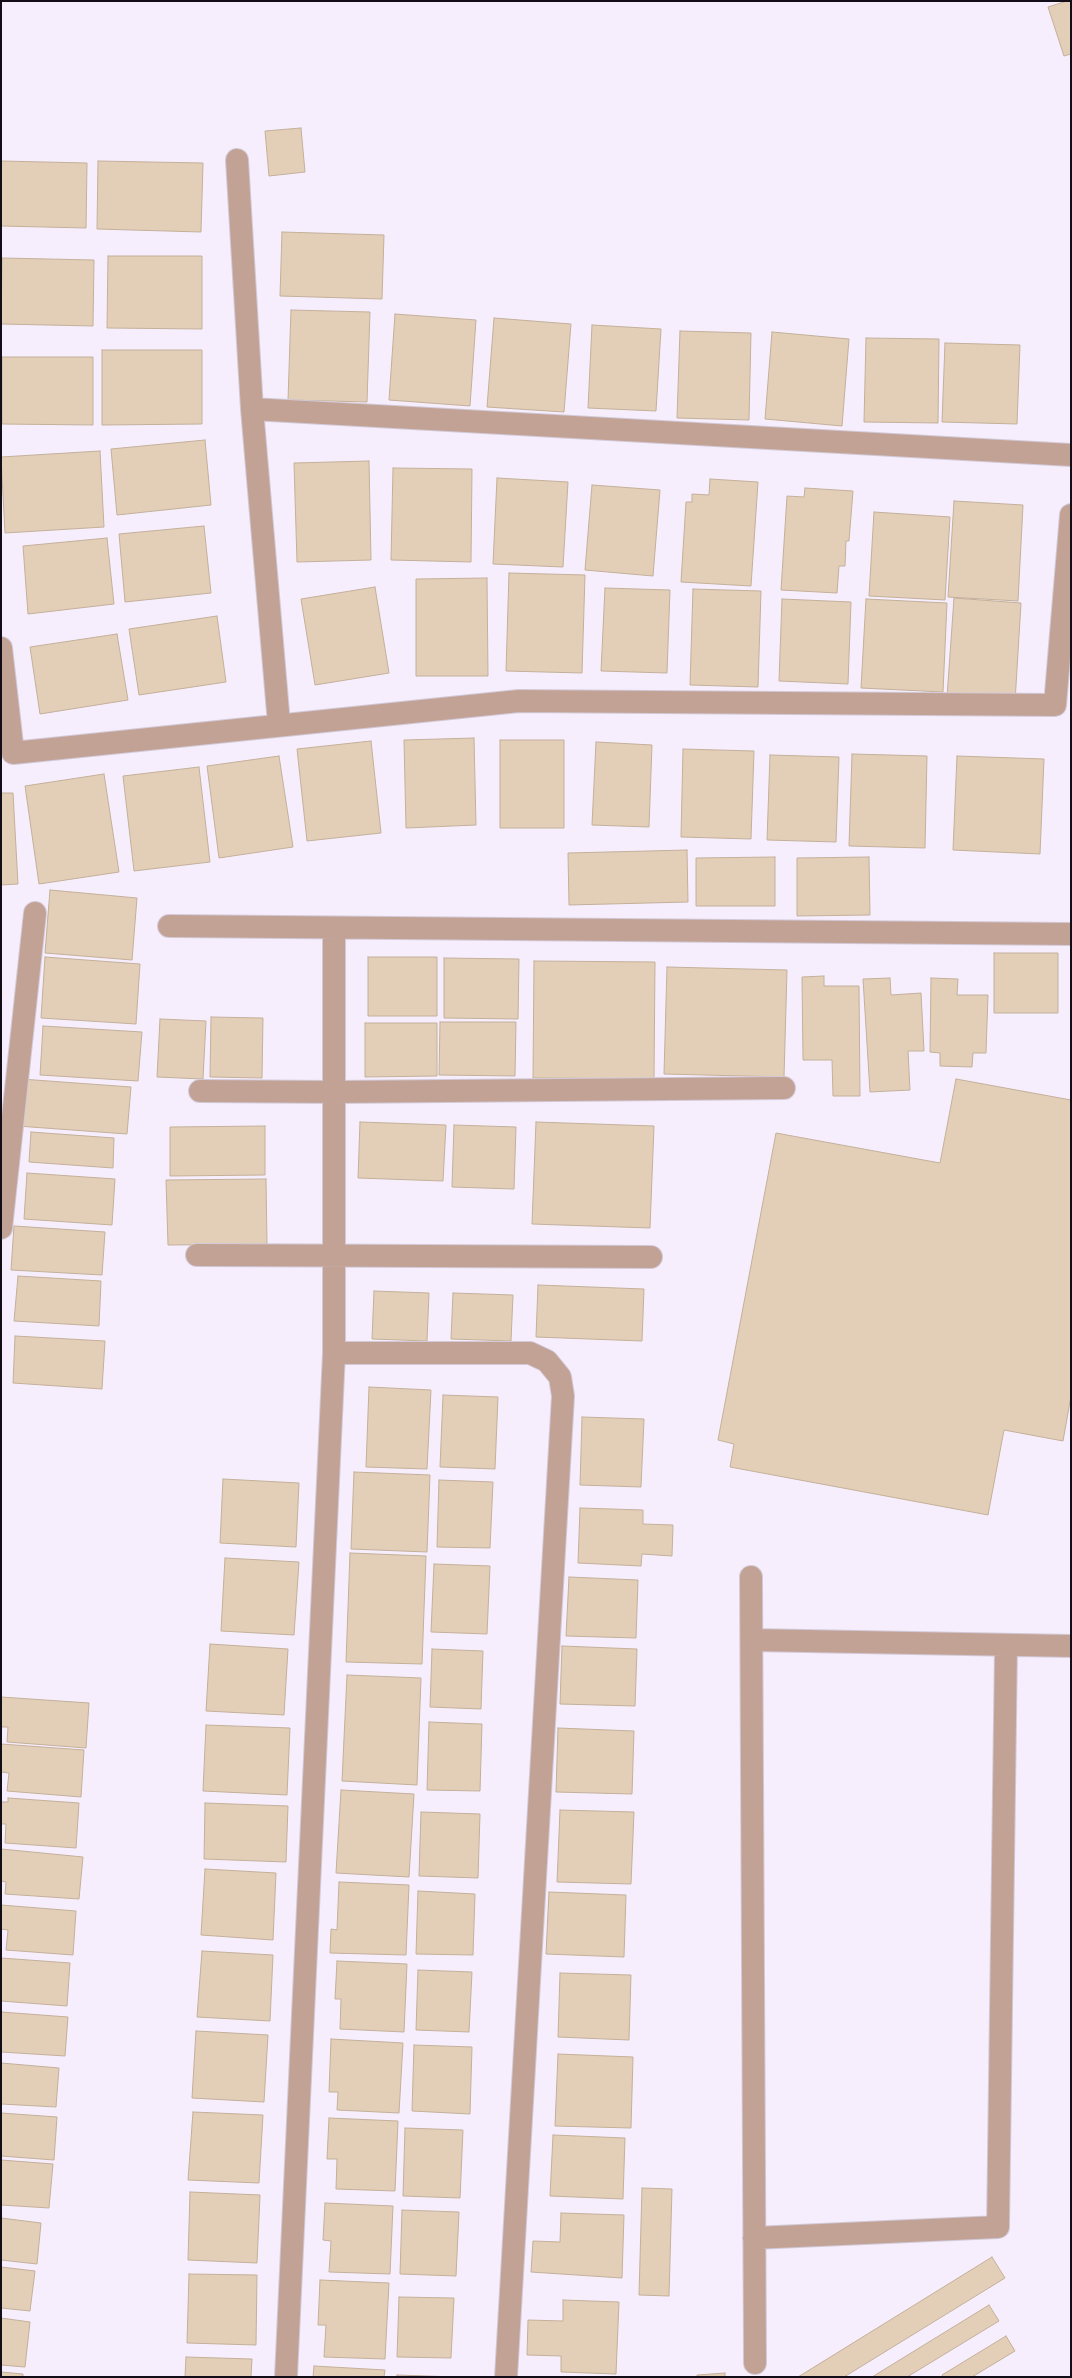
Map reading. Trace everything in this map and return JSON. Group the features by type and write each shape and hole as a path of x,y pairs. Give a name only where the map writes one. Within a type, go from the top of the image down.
{"street":[{"path":"237,160 252,409 279,724"},
{"path":"252,409 1071,455"},
{"path":"1,648 7,754 279,724 519,701 1054,705 1071,515"},
{"path":"1,1228 35,913"},
{"path":"169,926 1071,934"},
{"path":"286,2377 334,1353 334,928"},
{"path":"200,1091 334,1092 784,1088"},
{"path":"197,1255 651,1258"},
{"path":"334,1353 530,1353 547,1361 560,1377 562,1404 506,2377"},
{"path":"751,1577 755,2363"},
{"path":"752,1640 1071,1646"},
{"path":"754,2238 998,2227 1006,1645"}],"building":[{"path":"1071,1 1071,54 1064,56 1048,7"},
{"path":"301,128 305,172 269,176 265,131"},
{"path":"1,161 87,163 86,228 1,226"},
{"path":"98,161 203,163 201,232 97,229"},
{"path":"282,232 384,235 382,299 280,296"},
{"path":"108,256 202,256 202,329 107,328"},
{"path":"2,258 94,260 93,326 1,324"},
{"path":"291,310 370,312 367,402 288,400"},
{"path":"395,314 476,320 470,406 389,400"},
{"path":"494,318 571,324 564,412 487,407"},
{"path":"592,325 661,329 656,411 588,408"},
{"path":"680,331 751,333 749,420 677,418"},
{"path":"772,332 849,339 842,426 765,419"},
{"path":"866,338 939,339 938,423 864,422"},
{"path":"945,343 1020,345 1017,424 942,422"},
{"path":"102,350 202,350 202,424 102,425"},
{"path":"2,357 93,357 93,425 2,424"},
{"path":"205,440 211,505 117,515 111,449"},
{"path":"100,451 104,527 5,533 1,457"},
{"path":"369,461 371,560 297,562 294,463"},
{"path":"393,468 472,469 471,562 391,560"},
{"path":"497,478 568,482 563,567 493,564"},
{"path":"710,479 758,482 751,586 681,582 686,502 692,502 692,494 709,495"},
{"path":"592,485 660,490 653,576 585,570"},
{"path":"805,488 853,491 849,541 846,541 845,566 839,566 837,593 781,590 787,496 804,497"},
{"path":"954,501 1023,505 1018,601 948,597"},
{"path":"874,512 950,517 945,600 869,596"},
{"path":"204,526 211,593 125,602 119,534"},
{"path":"107,538 114,604 28,614 23,546"},
{"path":"509,573 585,575 582,673 506,671"},
{"path":"487,578 488,676 416,676 416,579"},
{"path":"375,587 389,673 315,685 301,599"},
{"path":"605,588 670,590 667,673 601,671"},
{"path":"693,589 761,591 758,687 690,685"},
{"path":"954,598 1021,603 1015,702 947,697"},
{"path":"782,599 851,602 848,684 779,681"},
{"path":"866,599 947,603 943,692 861,688"},
{"path":"217,616 226,682 139,695 129,629"},
{"path":"117,634 128,700 40,714 30,647"},
{"path":"474,738 476,825 406,828 404,740"},
{"path":"500,740 564,740 564,828 500,828"},
{"path":"371,741 381,833 307,841 297,749"},
{"path":"596,742 652,745 649,827 592,825"},
{"path":"683,749 754,751 751,839 681,837"},
{"path":"852,754 927,756 925,848 849,846"},
{"path":"770,755 839,757 836,842 767,840"},
{"path":"279,756 293,847 219,858 207,766"},
{"path":"957,756 1044,759 1040,854 953,850"},
{"path":"199,767 210,862 134,871 123,776"},
{"path":"104,774 119,872 39,884 25,786"},
{"path":"1,793 13,793 18,884 1,885"},
{"path":"687,850 688,902 569,905 568,853"},
{"path":"775,857 775,906 696,906 696,858"},
{"path":"869,857 870,915 797,916 797,858"},
{"path":"50,890 137,898 132,960 45,953"},
{"path":"994,953 1058,953 1058,1013 994,1013"},
{"path":"45,957 140,964 136,1024 41,1018"},
{"path":"368,957 437,957 437,1016 368,1016"},
{"path":"444,958 519,959 518,1019 444,1018"},
{"path":"534,961 655,962 654,1079 533,1078"},
{"path":"667,967 787,970 784,1077 664,1074"},
{"path":"824,976 824,986 859,986 860,1096 833,1096 832,1060 803,1060 802,977"},
{"path":"890,978 891,995 921,993 924,1051 908,1051 910,1090 870,1092 863,979"},
{"path":"931,978 958,979 957,995 988,995 986,1053 973,1053 972,1067 940,1066 940,1053 930,1052"},
{"path":"211,1017 263,1018 262,1078 210,1077"},
{"path":"160,1019 206,1021 203,1079 157,1077"},
{"path":"440,1022 516,1022 515,1076 439,1075"},
{"path":"365,1023 437,1023 437,1076 365,1077"},
{"path":"43,1026 142,1032 138,1081 40,1075"},
{"path":"21,1079 131,1087 127,1134 17,1126"},
{"path":"956,1079 1071,1100 1071,1396 1063,1441 1004,1430 988,1515 730,1467 734,1444 718,1440 776,1133 940,1163"},
{"path":"360,1122 446,1125 443,1181 358,1178"},
{"path":"536,1122 654,1126 650,1228 532,1224"},
{"path":"454,1125 516,1127 514,1189 452,1187"},
{"path":"265,1126 265,1175 170,1176 170,1127"},
{"path":"31,1132 114,1138 113,1168 29,1162"},
{"path":"27,1173 115,1179 112,1225 24,1219"},
{"path":"266,1179 267,1244 168,1245 166,1180"},
{"path":"14,1226 105,1232 102,1275 11,1270"},
{"path":"18,1276 101,1281 99,1326 14,1321"},
{"path":"538,1285 644,1289 642,1341 536,1337"},
{"path":"374,1291 429,1293 427,1341 372,1339"},
{"path":"453,1293 513,1295 511,1341 451,1339"},
{"path":"15,1336 105,1341 102,1389 13,1383"},
{"path":"369,1387 431,1390 427,1469 366,1467"},
{"path":"443,1395 498,1397 495,1469 440,1467"},
{"path":"582,1417 644,1419 641,1487 580,1485"},
{"path":"354,1472 430,1475 427,1552 351,1549"},
{"path":"223,1479 299,1483 296,1547 220,1543"},
{"path":"439,1480 493,1482 490,1548 437,1547"},
{"path":"580,1508 643,1510 643,1524 673,1525 672,1556 642,1554 641,1566 578,1563"},
{"path":"350,1553 426,1556 422,1664 346,1662"},
{"path":"225,1558 299,1562 294,1635 221,1631"},
{"path":"434,1564 490,1566 487,1634 431,1632"},
{"path":"569,1577 638,1580 636,1638 566,1636"},
{"path":"210,1644 288,1649 284,1715 206,1711"},
{"path":"562,1646 637,1649 635,1706 560,1704"},
{"path":"432,1649 483,1651 481,1709 430,1707"},
{"path":"347,1675 421,1678 417,1785 342,1781"},
{"path":"1,1697 89,1703 86,1748 7,1742 8,1727 1,1727"},
{"path":"429,1722 482,1724 480,1791 427,1790"},
{"path":"206,1725 290,1728 287,1795 203,1791"},
{"path":"558,1728 634,1731 632,1794 556,1792"},
{"path":"1,1744 84,1750 81,1797 7,1791 9,1773 1,1772"},
{"path":"341,1790 414,1794 409,1877 336,1873"},
{"path":"8,1798 79,1803 76,1848 5,1843 6,1824 1,1824 1,1802 8,1802"},
{"path":"205,1803 288,1806 286,1862 204,1859"},
{"path":"560,1810 634,1812 631,1884 557,1882"},
{"path":"421,1812 480,1814 478,1878 419,1876"},
{"path":"1,1849 83,1857 79,1899 5,1894 6,1882 1,1881"},
{"path":"205,1869 276,1873 273,1940 201,1935"},
{"path":"339,1882 409,1885 406,1955 330,1953 331,1929 337,1930"},
{"path":"418,1891 475,1894 473,1955 416,1954"},
{"path":"549,1892 626,1895 624,1957 546,1954"},
{"path":"1,1905 76,1911 73,1955 6,1950 8,1930 1,1929"},
{"path":"202,1951 273,1955 270,2021 197,2017"},
{"path":"1,1958 70,1963 67,2006 1,2001"},
{"path":"337,1961 407,1964 404,2032 340,2029 341,1999 335,1999"},
{"path":"418,1970 472,1972 469,2032 416,2030"},
{"path":"560,1973 631,1975 629,2040 558,2037"},
{"path":"1,2012 68,2017 65,2056 1,2052"},
{"path":"196,2031 268,2035 264,2102 192,2098"},
{"path":"331,2039 403,2043 399,2113 337,2110 338,2092 329,2092"},
{"path":"414,2045 472,2047 470,2114 412,2111"},
{"path":"558,2054 633,2057 631,2128 555,2126"},
{"path":"1,2063 59,2068 56,2107 1,2104"},
{"path":"193,2112 263,2115 259,2183 188,2180"},
{"path":"1,2113 57,2117 54,2160 1,2156"},
{"path":"329,2118 398,2121 395,2191 336,2189 337,2159 327,2159"},
{"path":"405,2128 463,2130 460,2198 403,2196"},
{"path":"553,2135 625,2138 623,2199 550,2196"},
{"path":"1,2160 53,2164 49,2208 1,2205"},
{"path":"642,2188 672,2189 669,2296 639,2295"},
{"path":"190,2192 260,2195 257,2263 188,2260"},
{"path":"325,2203 393,2206 390,2274 329,2272 331,2241 323,2240"},
{"path":"402,2210 459,2212 456,2276 400,2274"},
{"path":"561,2213 624,2215 622,2278 531,2272 533,2241 560,2242"},
{"path":"1,2218 41,2223 37,2264 1,2260"},
{"path":"992,2257 1005,2278 844,2377 798,2377"},
{"path":"1,2267 35,2271 30,2311 1,2308"},
{"path":"189,2274 257,2275 256,2345 187,2343"},
{"path":"320,2280 389,2283 385,2359 324,2357 326,2325 318,2325"},
{"path":"399,2297 454,2298 451,2358 397,2357"},
{"path":"563,2300 619,2302 616,2374 561,2372 561,2356 527,2355 528,2320 563,2321"},
{"path":"989,2305 999,2321 907,2377 872,2377"},
{"path":"1,2318 30,2322 25,2367 1,2365"},
{"path":"1006,2336 1015,2351 972,2377 943,2377 942,2375"},
{"path":"186,2357 252,2359 251,2377 185,2377"},
{"path":"314,2366 385,2370 384,2377 313,2377"},
{"path":"1,2372 23,2374 23,2377 1,2377"},
{"path":"725,2373 725,2377 697,2377 697,2375"},
{"path":"397,2375 457,2377 397,2377"}]}
